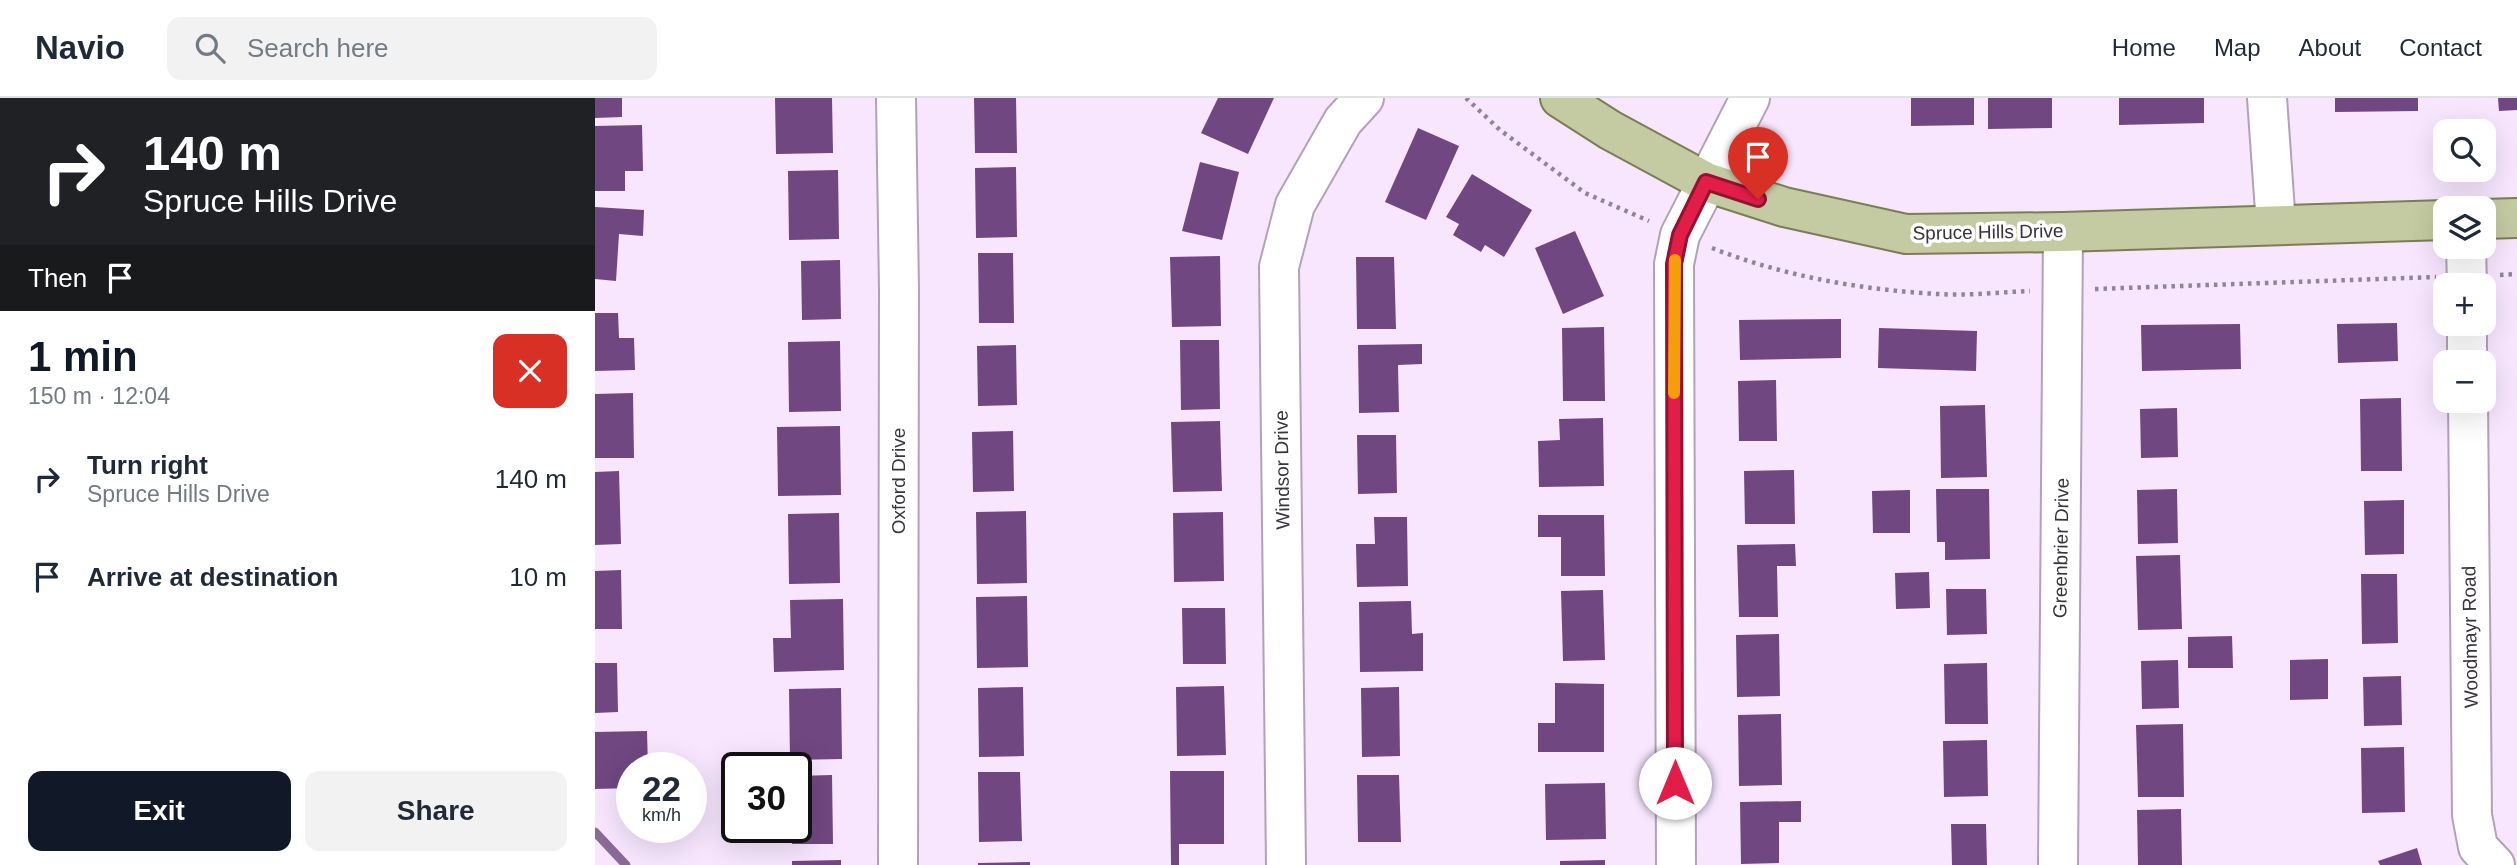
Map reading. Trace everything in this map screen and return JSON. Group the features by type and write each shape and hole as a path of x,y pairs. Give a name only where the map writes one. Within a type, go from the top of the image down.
{"main road":[{"name":"Spruce Hills Drive","path":"1560,98 1610,131 1706,182 1784,207 1906,234 2433,220"},
{"path":"2496,219 2517,218"}],"street":[{"name":"Oxford Drive","path":"896,98 899,290 898,865"},
{"name":"Windsor Drive","path":"1286,865 1279,267 1295,205 1343,121 1364,98"},
{"path":"1676,865 1674,264 1680,235 1750,98"},
{"path":"2267,98 2276,225"},
{"name":"Greenbrier Drive","path":"2058,865 2063,232"},
{"name":"Woodmayr Road","path":"2468,413 2472,815 2478,847 2495,865"}],"building":[{"path":"595,98 622,98 622,117 595,118"},
{"path":"775,98 832,98 833,153 776,154"},
{"path":"974,98 1016,98 1017,153 975,153"},
{"path":"1218,98 1274,98 1248,154 1201,133"},
{"path":"1911,98 1974,98 1974,125 1911,126"},
{"path":"1988,98 2052,98 2052,128 1988,129"},
{"path":"2119,98 2204,98 2204,123 2119,125"},
{"path":"2335,98 2418,98 2418,111 2335,112"},
{"path":"2498,98 2517,98 2517,110 2499,111"},
{"path":"642,125 643,171 625,171 625,191 595,191 595,126"},
{"path":"1418,128 1459,146 1426,220 1385,202"},
{"path":"1200,162 1239,172 1222,240 1182,231"},
{"path":"1016,167 1017,237 976,238 975,168"},
{"path":"838,170 839,239 789,240 788,171"},
{"path":"1472,174 1532,210 1504,257 1485,245 1481,252 1453,235 1459,224 1446,217"},
{"path":"595,207 644,210 643,236 619,234 616,281 595,279"},
{"path":"1575,231 1604,296 1563,314 1535,248"},
{"path":"978,253 1013,253 1014,323 979,323"},
{"path":"1220,256 1221,326 1172,327 1170,257"},
{"path":"1356,257 1394,257 1396,329 1357,329"},
{"path":"840,260 841,319 802,320 801,261"},
{"path":"595,313 618,313 619,338 634,338 635,370 595,371"},
{"path":"1841,319 1841,358 1740,360 1739,320"},
{"path":"2397,323 2398,361 2338,363 2337,324"},
{"path":"2240,324 2241,369 2142,371 2141,325"},
{"path":"1604,327 1605,401 1563,401 1562,328"},
{"path":"1879,328 1977,331 1976,371 1878,368"},
{"path":"1180,340 1219,340 1220,409 1181,410"},
{"path":"840,341 841,411 789,412 788,342"},
{"path":"1422,344 1422,364 1398,365 1399,412 1359,413 1358,345"},
{"path":"1016,345 1017,405 978,406 977,346"},
{"path":"1776,380 1777,441 1739,441 1738,381"},
{"path":"633,393 634,458 595,458 595,394"},
{"path":"2401,398 2402,471 2361,471 2360,399"},
{"path":"1985,405 1987,477 1941,478 1940,406"},
{"path":"2177,408 2178,457 2141,458 2140,409"},
{"path":"1603,418 1604,486 1539,487 1538,441 1560,440 1559,419"},
{"path":"1220,421 1222,491 1173,492 1171,422"},
{"path":"840,426 841,495 778,496 777,427"},
{"path":"1013,431 1014,491 973,492 972,432"},
{"path":"1357,435 1396,435 1397,493 1358,494"},
{"path":"1794,470 1795,524 1745,524 1744,471"},
{"path":"619,471 621,544 595,545 595,472"},
{"path":"1936,489 1989,489 1990,559 1945,560 1945,542 1937,542"},
{"path":"2177,489 2178,543 2138,544 2137,490"},
{"path":"1910,490 1910,533 1873,533 1872,491"},
{"path":"2404,500 2404,554 2365,555 2364,501"},
{"path":"1026,511 1027,583 977,584 976,512"},
{"path":"1223,512 1224,581 1174,582 1173,513"},
{"path":"839,513 840,583 789,584 788,514"},
{"path":"1538,515 1604,515 1605,576 1561,576 1561,537 1538,537"},
{"path":"1374,517 1407,517 1408,586 1357,587 1356,544 1375,544"},
{"path":"1795,544 1796,566 1777,566 1778,617 1739,617 1737,545"},
{"path":"2180,555 2182,629 2138,630 2136,556"},
{"path":"621,570 622,629 595,629 595,571"},
{"path":"1929,572 1930,608 1896,609 1895,573"},
{"path":"2361,574 2397,574 2398,643 2362,644"},
{"path":"1946,589 1986,589 1987,634 1947,635"},
{"path":"1603,590 1605,660 1563,661 1561,591"},
{"path":"1027,596 1028,667 977,668 976,597"},
{"path":"843,599 844,670 774,672 773,638 791,638 790,600"},
{"path":"1411,601 1412,634 1423,633 1423,671 1360,672 1359,602"},
{"path":"1182,608 1225,608 1226,664 1183,664"},
{"path":"1779,634 1780,696 1737,697 1736,635"},
{"path":"2232,636 2233,668 2188,668 2188,637"},
{"path":"2328,659 2328,699 2290,700 2290,660"},
{"path":"2178,660 2179,708 2142,709 2141,661"},
{"path":"595,663 617,663 618,712 595,713"},
{"path":"1987,663 1988,724 1945,724 1944,664"},
{"path":"2401,676 2402,725 2364,726 2363,677"},
{"path":"1555,683 1604,684 1604,752 1538,752 1538,723 1555,723"},
{"path":"1224,686 1226,755 1177,756 1176,687"},
{"path":"1023,687 1024,756 979,757 978,688"},
{"path":"1399,687 1400,756 1362,757 1361,688"},
{"path":"841,688 842,759 812,760 812,752 790,752 789,689"},
{"path":"1781,714 1782,785 1739,786 1738,715"},
{"path":"2183,724 2184,797 2138,797 2136,725"},
{"path":"647,731 648,752 616,752 616,788 595,789 595,732"},
{"path":"1987,740 1988,796 1944,797 1943,741"},
{"path":"2404,747 2405,812 2362,813 2361,748"},
{"path":"1170,771 1224,771 1224,844 1179,844 1179,865 1171,865"},
{"path":"978,772 1020,772 1022,841 979,842"},
{"path":"832,775 833,844 792,844 812,843 812,776"},
{"path":"1357,775 1399,775 1401,842 1358,842"},
{"path":"1605,783 1606,839 1546,840 1545,784"},
{"path":"1801,801 1801,822 1779,822 1779,863 1741,864 1740,802"},
{"path":"2181,809 2182,865 2138,865 2137,810"},
{"path":"1951,824 1986,824 1987,865 1952,865"},
{"path":"2417,848 2422,865 2380,865 2378,861"},
{"path":"841,860 841,865 792,865 792,861"},
{"path":"1605,860 1605,865 1560,865 1560,861"},
{"path":"1030,862 1030,865 978,865 978,863"}],"waterway":[{"path":"595,832 626,865"}],"slow traffic":[{"path":"1674,393 1675,260"}],"route":[{"path":"1675,783 1674,264 1680,235 1706,182 1758,199"}]}
